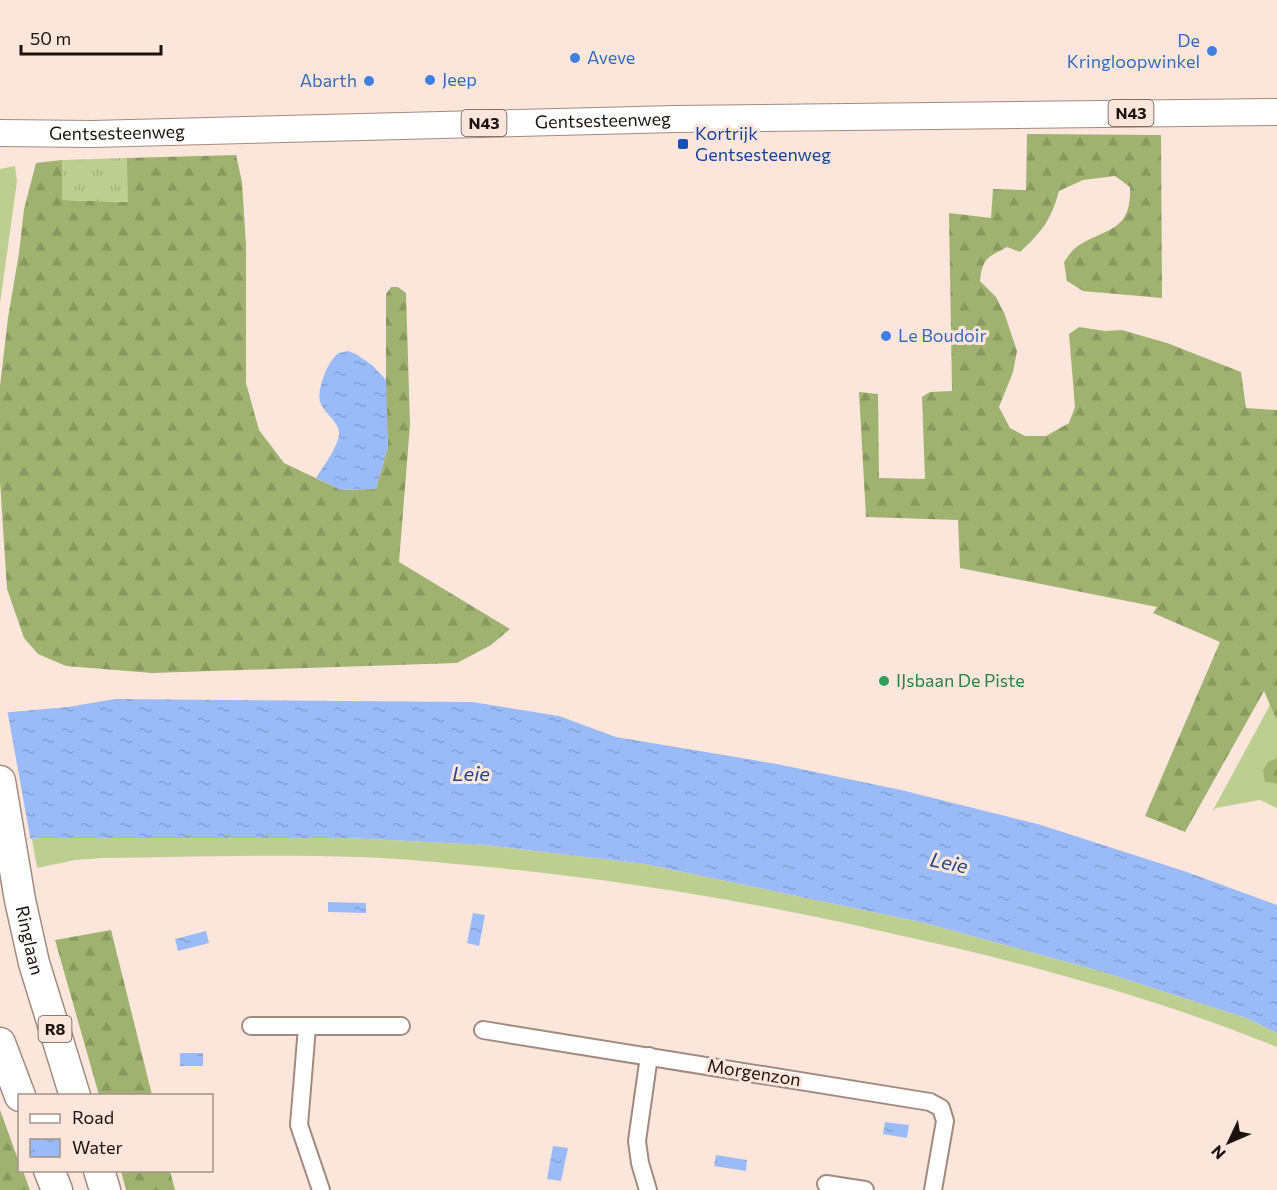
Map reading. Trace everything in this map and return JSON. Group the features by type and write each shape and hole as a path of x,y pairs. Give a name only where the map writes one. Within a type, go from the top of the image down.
{"highway":[{"name":"Ringlaan","path":"0,781 20,900 34,963 75,1094"},
{"path":"0,1043 20,1094"},
{"path":"50,1172 57,1190"},
{"path":"100,1172 105,1190"}],"main road":[{"name":"Gentsesteenweg","path":"0,133 93,134 676,119 1277,112"}],"street":[{"path":"251,1026 401,1026"},
{"path":"307,1027 299,1125 321,1190"},
{"name":"Morgenzon","path":"483,1030 930,1102 941,1108 945,1121 933,1190"},
{"path":"648,1190 640,1163 637,1141 649,1056"},
{"path":"826,1184 863,1190"}],"green space":[{"path":"1027,134 1161,135 1162,298 1083,291 1067,281 1064,262 1073,250 1120,222 1126,214 1130,187 1115,176 1083,180 1059,191 1049,218 1034,238 1020,252 1007,247 990,256 981,273 980,281 996,297 1005,315 1017,351 1013,372 999,407 1010,428 1025,436 1046,436 1069,423 1075,407 1069,334 1079,327 1105,331 1122,330 1167,343 1241,372 1246,408 1277,410 1277,721 1264,691 1185,832 1145,816 1220,642 1153,613 1157,607 960,568 958,520 866,517 859,392 878,394 879,478 925,479 922,397 930,392 952,391 949,213 991,218 993,189 1026,190"},
{"path":"236,155 242,182 246,245 246,383 259,430 284,463 341,490 376,489 388,447 386,294 391,287 398,287 406,293 410,425 399,562 510,629 491,645 457,663 152,673 66,666 38,654 24,638 7,589 0,481 0,386 24,209 36,163 62,160 63,200 127,202 127,158"},
{"path":"127,158 128,202 62,200 62,160"},
{"path":"15,166 17,181 0,304 0,169"},
{"path":"1271,703 1277,721 1277,758 1268,762 1265,782 1277,784 1277,808 1260,800 1216,808 1212,812"},
{"path":"1277,758 1277,784 1265,782 1263,770 1268,762"},
{"path":"350,838 485,845 645,864 925,923 1103,972 1246,1018 1277,1033 1277,1047 1181,1012 1084,981 935,943 836,921 688,893 538,872 438,862 324,856 104,858 75,860 37,868 32,839"},
{"path":"111,930 152,1094 99,1094 55,940"},
{"path":"0,1110 18,1159 18,1172 23,1172 30,1190 0,1190"},
{"path":"121,1172 170,1172 175,1190 126,1190"}],"water":[{"path":"348,351 372,365 386,380 388,447 376,489 341,490 316,478 339,437 336,424 321,404 321,385 335,356"},
{"name":"Leie","path":"115,699 472,702 559,716 616,737 777,764 901,790 1041,825 1187,872 1277,905 1277,1033 1246,1018 1103,972 925,923 645,864 485,845 350,838 40,838 0,842 0,713 68,707"},
{"path":"328,902 366,903 366,913 328,912"},
{"path":"473,913 485,915 479,946 467,943"},
{"path":"206,931 209,943 178,951 175,939"},
{"path":"180,1053 203,1053 203,1066 180,1066"},
{"path":"885,1122 909,1125 907,1138 883,1134"},
{"path":"553,1146 568,1148 561,1181 547,1179"},
{"path":"716,1155 747,1160 746,1171 714,1166"}],"pier":[{"path":"7,709 31,842 0,845 0,710"}],"place":[{"name":"De Kringloopwinkel","path":"1212,51"},
{"name":"Aveve","path":"575,58"},
{"name":"Jeep","path":"430,80"},
{"name":"Abarth","path":"369,81"},
{"name":"Kortrijk Gentsesteenweg","path":"683,144"},
{"name":"Le Boudoir","path":"886,336"},
{"name":"IJsbaan De Piste","path":"884,681"}]}
